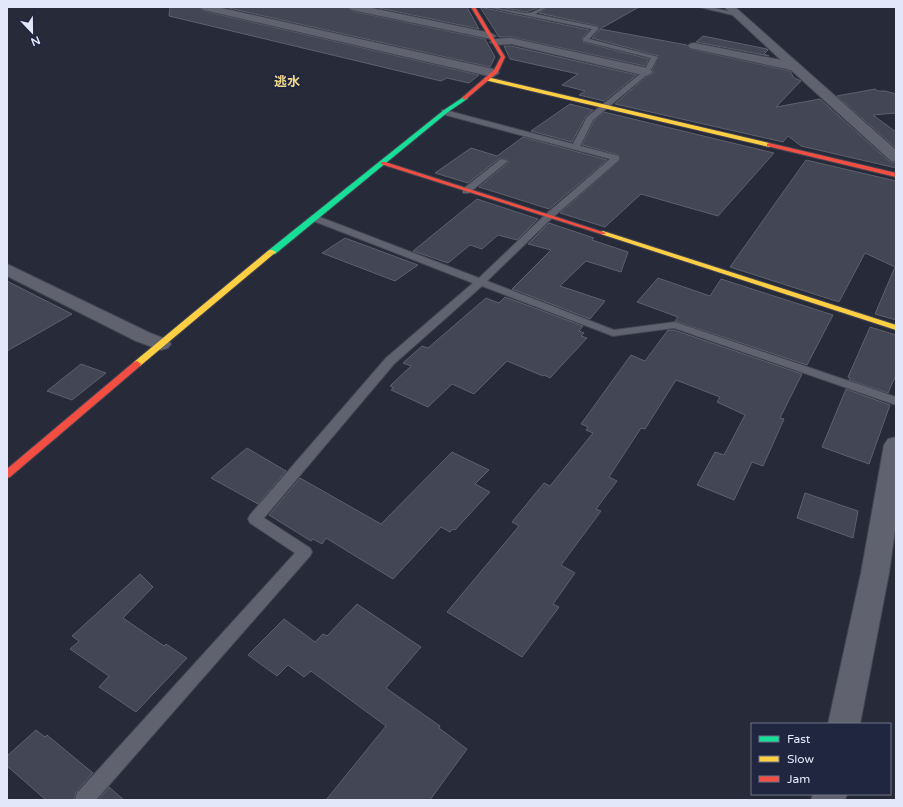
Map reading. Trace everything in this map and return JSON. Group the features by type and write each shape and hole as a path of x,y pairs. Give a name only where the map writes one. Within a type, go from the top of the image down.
{"street":[{"path":"204,7 490,76 604,106 896,176"},
{"path":"352,7 647,72"},
{"path":"7,474 161,344 490,76 503,62 503,57 473,7"},
{"path":"733,10 896,158"},
{"path":"694,46 796,67"},
{"path":"383,163 548,217 712,267 896,328"},
{"path":"7,269 143,337 161,344"},
{"path":"844,723 875,574 896,445"}],"lane":[{"path":"490,7 596,28 585,40 655,57 647,72 590,119 576,146"},
{"path":"528,15 544,7"},
{"path":"702,7 733,10"},
{"path":"84,800 305,552 255,519 390,361 479,283 548,217 616,158 445,112"},
{"path":"466,190 504,161"},
{"path":"314,218 479,283 613,333 675,324 896,400"}],"building":[{"path":"170,7 198,7 204,11 479,75 469,83 447,78 441,81 169,16"},
{"path":"224,7 346,7 352,11 485,39 495,57 490,67"},
{"path":"374,7 467,7 479,29"},
{"path":"480,7 589,30 582,38 583,42 649,59 645,66 511,37 499,37"},
{"path":"500,7 540,7 526,12"},
{"path":"548,7 639,7 600,29 687,45 690,49 790,71 794,78 801,81 776,107 820,99 890,162 896,163 896,168 801,146 788,136 783,142 615,104 646,77 654,73 652,70 659,56 592,38 599,30 598,26 539,13"},
{"path":"703,36 767,49 768,50 764,54 769,56 696,42"},
{"path":"504,46 511,46 637,75 604,101 579,95 585,91 562,85 578,74 510,59"},
{"path":"875,89 878,91 896,94 896,113 873,115 896,132 896,148 837,96"},
{"path":"570,104 593,110 586,116 572,142 531,131"},
{"path":"604,112 774,153 718,216 641,194 605,227 560,213 620,160 619,155 582,145 594,121"},
{"path":"523,137 607,160 549,209 479,187 509,162 508,160 500,158 468,183 435,173 471,148 497,156"},
{"path":"806,160 896,181 896,320 875,314 895,267 865,253 839,302 730,267"},
{"path":"477,199 538,219 517,240 498,235 482,249 470,245 448,263 413,251"},
{"path":"549,223 594,238 592,240 628,252 621,272 586,261 560,286 605,301 590,319 512,289 551,250 528,244"},
{"path":"345,238 418,265 395,281 322,253"},
{"path":"658,278 710,296 721,279 833,315 807,365 675,321 678,317 637,302"},
{"path":"7,281 72,314 7,351"},
{"path":"505,297 583,326 579,331 584,333 581,336 587,338 550,378 507,361 474,394 452,384 428,407 391,390 394,388 390,386 411,366 403,363 422,346 428,348 486,298 499,303"},
{"path":"870,327 896,335 896,375 888,393 849,380 850,378 848,377"},
{"path":"668,330 674,330 802,374 780,418 784,419 763,466 752,462 734,500 697,485 715,452 724,455 745,415 717,402 720,397 676,380 645,429 641,428 609,477 617,481 596,509 601,511 561,565 575,573 553,604 559,607 522,657 447,612 519,526 512,522 544,483 550,486 593,433 586,430 588,427 581,424 631,355 645,361"},
{"path":"81,364 106,373 72,400 47,391"},
{"path":"846,389 890,405 869,464 822,447"},
{"path":"247,448 286,471 258,504 211,478"},
{"path":"452,452 489,470 475,484 490,492 455,530 453,529 450,532 441,527 393,579 326,538 322,544 313,539 311,541 269,515 300,478 381,524"},
{"path":"805,493 858,511 853,538 797,518"},
{"path":"140,574 153,587 123,618 164,646 166,644 187,658 136,712 99,687 109,676 70,649 79,641 72,636"},
{"path":"357,604 421,647 386,688 440,726 439,728 467,749 430,800 326,800 386,726 311,671 304,677 288,665 277,676 248,655 284,619 315,642 323,634 327,636"},
{"path":"36,730 45,737 47,735 93,773 76,792 74,800 46,800 7,766 7,756"},
{"path":"109,787 124,800 98,800"}],"traffic: fast":[{"path":"272,252 446,111 465,98"}],"traffic: slow":[{"path":"487,79 769,145"},
{"path":"603,233 896,328"},
{"path":"137,364 272,252"}],"traffic: jam":[{"path":"465,98 496,71 503,57 473,7"},
{"path":"769,145 896,175"},
{"path":"383,163 603,233"},
{"path":"7,474 137,364"}],"district":[{"name":"逃水","path":"287,82"}]}
